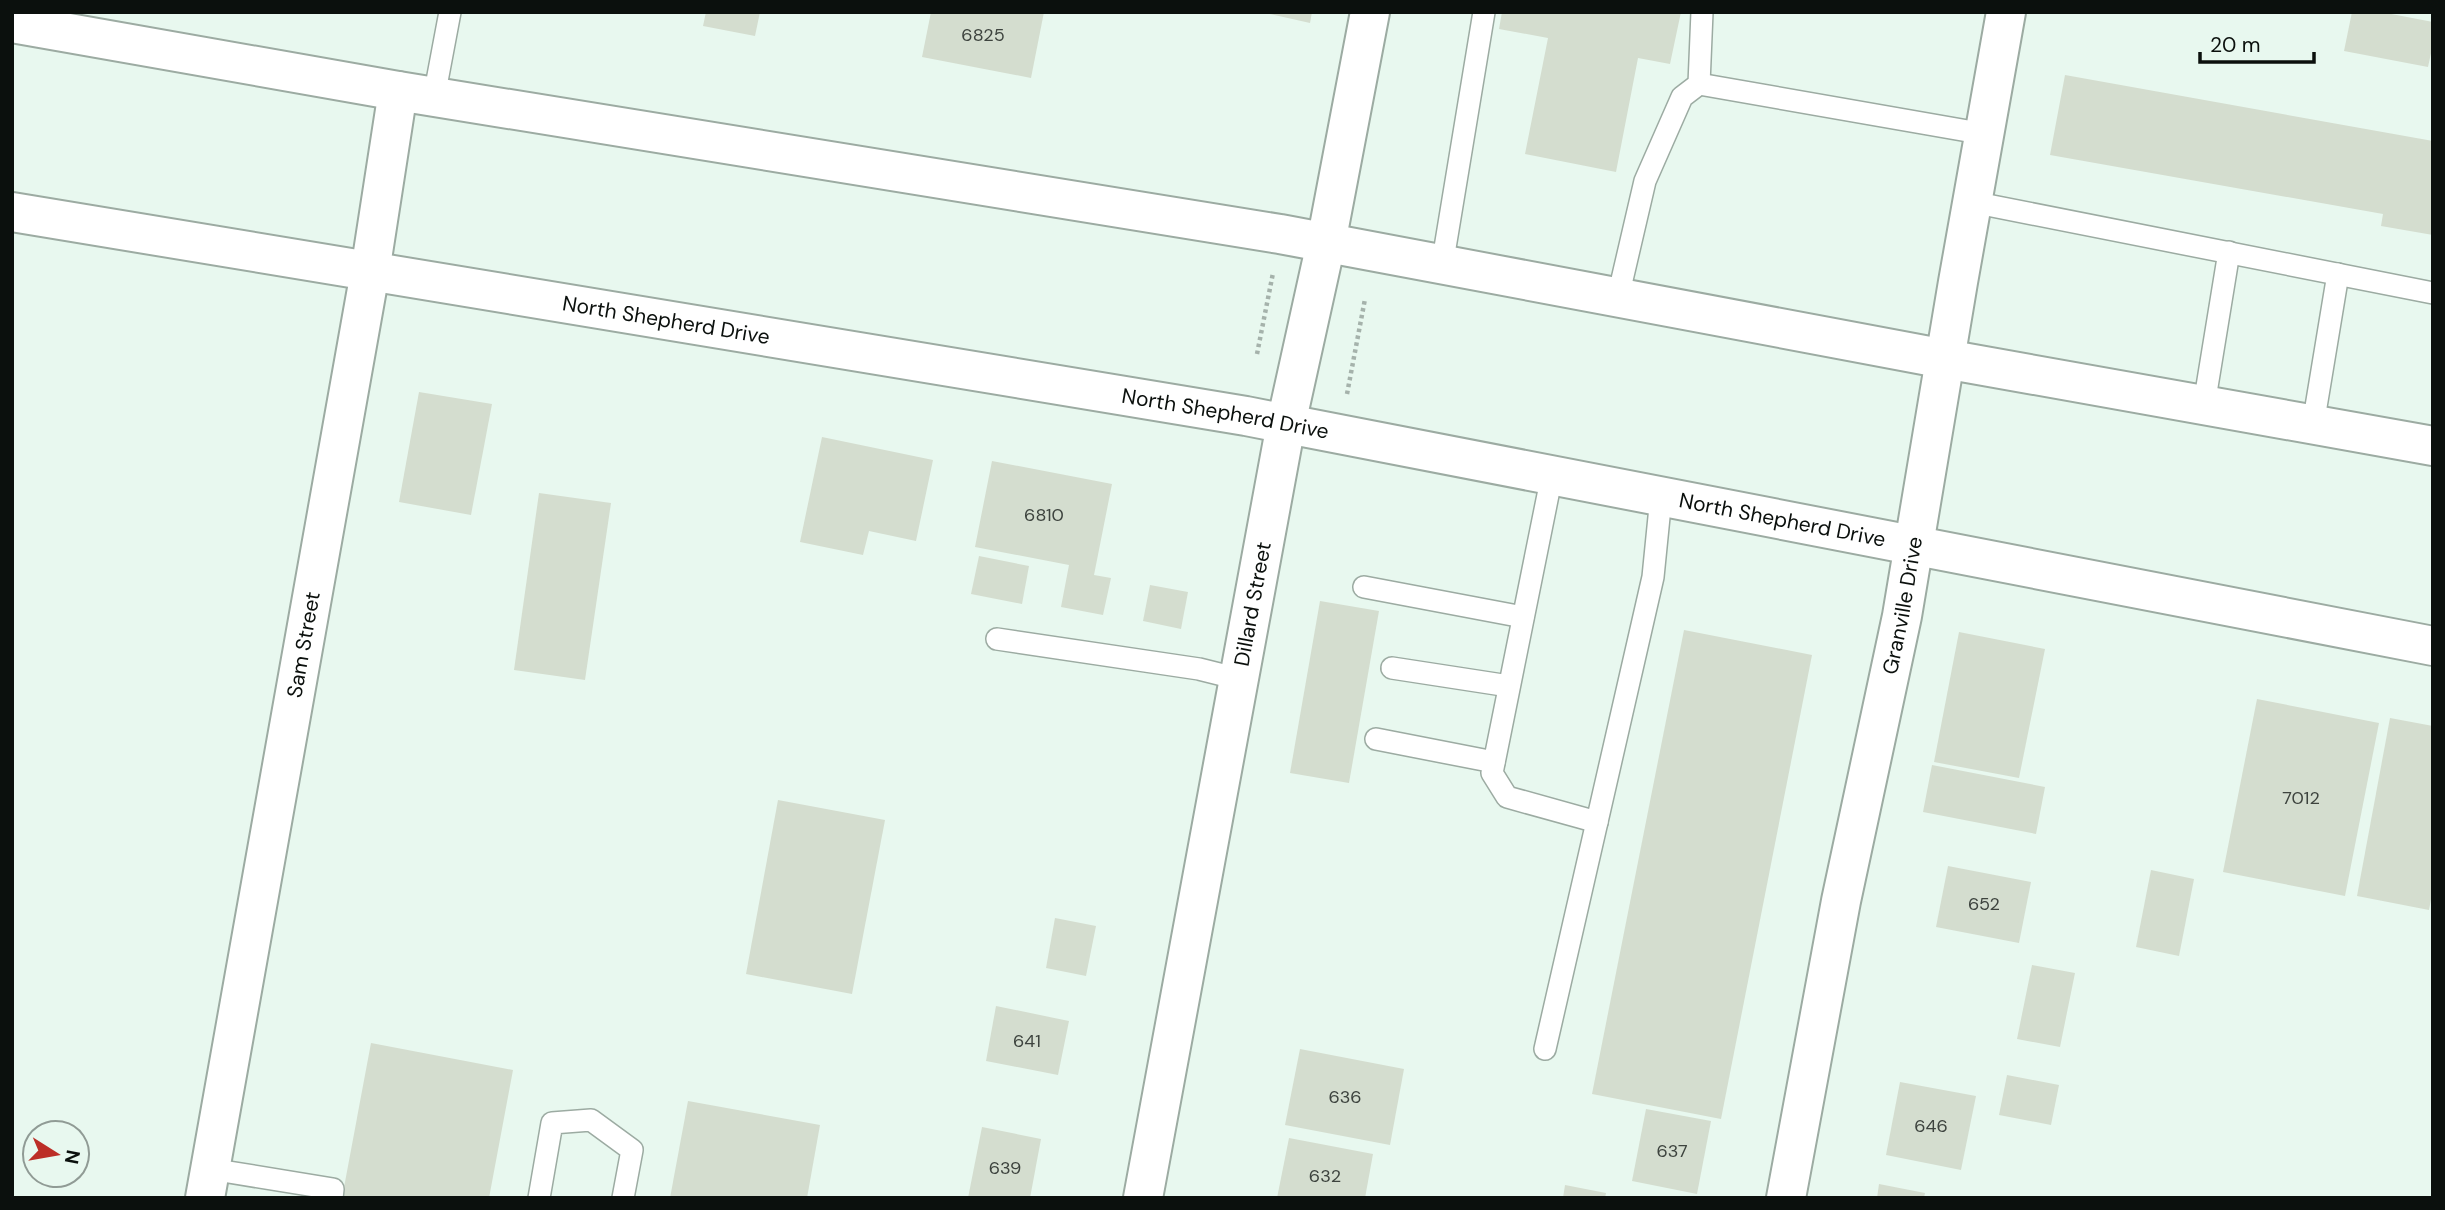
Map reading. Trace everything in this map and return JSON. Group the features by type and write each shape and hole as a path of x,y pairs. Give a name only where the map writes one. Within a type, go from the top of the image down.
{"main road":[{"name":"Dillard Street","path":"1143,1198 1286,424 1326,243 1370,12"},
{"name":"Granville Drive","path":"1786,1198 1841,901 1902,616 2006,12"},
{"path":"12,23 416,94 1326,243 1945,359 2433,446"},
{"name":"Sam Street","path":"208,1183 370,272 416,94"},
{"name":"North Shepherd Drive","path":"12,212 1286,424 2433,646"}],"lane":[{"path":"416,94 450,12"},
{"path":"1442,266 1484,12"},
{"path":"1699,84 1702,12"},
{"path":"1618,297 1645,181 1682,97 1699,84 1984,134"},
{"path":"1972,202 2433,292"},
{"path":"2204,405 2230,252"},
{"path":"2313,425 2338,274"},
{"path":"1552,475 1492,773 1507,797 1597,822"},
{"path":"1545,1049 1653,576 1661,497"},
{"path":"1364,587 1523,617"},
{"path":"997,639 1199,670 1239,679"},
{"path":"1392,668 1509,686"},
{"path":"1376,739 1494,762"},
{"path":"539,1198 552,1123 591,1120 632,1150 623,1198"},
{"path":"208,1183 333,1189 332,1198"}],"path":[{"path":"1257,354 1274,265"},
{"path":"1347,394 1365,299"}],"building":[{"path":"706,12 760,12 755,36 703,26"},
{"path":"931,12 1044,12 1031,78 922,57"},
{"path":"1261,12 1312,12 1310,23"},
{"path":"1502,12 1681,12 1670,64 1638,58 1616,172 1525,154 1548,38 1499,29"},
{"path":"2352,12 2381,12 2433,22 2433,44 2428,67 2344,51"},
{"path":"2065,75 2433,141 2433,235 2381,226 2383,214 2050,155"},
{"path":"419,392 492,404 471,515 399,502"},
{"path":"822,437 933,460 916,541 869,531 863,555 800,542"},
{"path":"992,461 1112,484 1094,575 1111,578 1103,615 1061,607 1069,565 975,547"},
{"path":"539,493 611,503 585,680 514,670"},
{"path":"979,556 1029,566 1022,604 971,594"},
{"path":"1150,585 1188,592 1181,629 1143,621"},
{"path":"1320,601 1379,611 1349,783 1290,773"},
{"path":"1684,630 1812,655 1721,1119 1592,1094"},
{"path":"1959,632 2045,649 2019,778 1934,762"},
{"path":"2257,699 2379,723 2345,896 2223,872"},
{"path":"2390,718 2433,726 2433,889 2429,910 2357,896"},
{"path":"1932,765 2045,787 2036,834 1923,812"},
{"path":"778,800 885,820 852,994 746,974"},
{"path":"1948,866 2031,882 2019,943 1936,927"},
{"path":"2151,870 2194,879 2179,956 2136,947"},
{"path":"1055,918 1096,926 1086,976 1046,968"},
{"path":"2032,965 2075,973 2060,1047 2017,1039"},
{"path":"996,1006 1069,1021 1058,1075 986,1061"},
{"path":"371,1043 513,1070 489,1198 342,1198"},
{"path":"1300,1049 1404,1069 1390,1145 1285,1125"},
{"path":"2007,1075 2059,1085 2051,1125 1999,1115"},
{"path":"1900,1082 1976,1096 1961,1170 1886,1155"},
{"path":"688,1101 820,1125 807,1198 670,1198"},
{"path":"1646,1109 1711,1121 1697,1194 1632,1181"},
{"path":"982,1127 1041,1139 1030,1198 968,1198"},
{"path":"1289,1138 1373,1154 1365,1198 1277,1198"},
{"path":"1879,1184 1925,1193 1924,1198 1877,1198"},
{"path":"1565,1185 1606,1193 1605,1198 1563,1198"}]}
